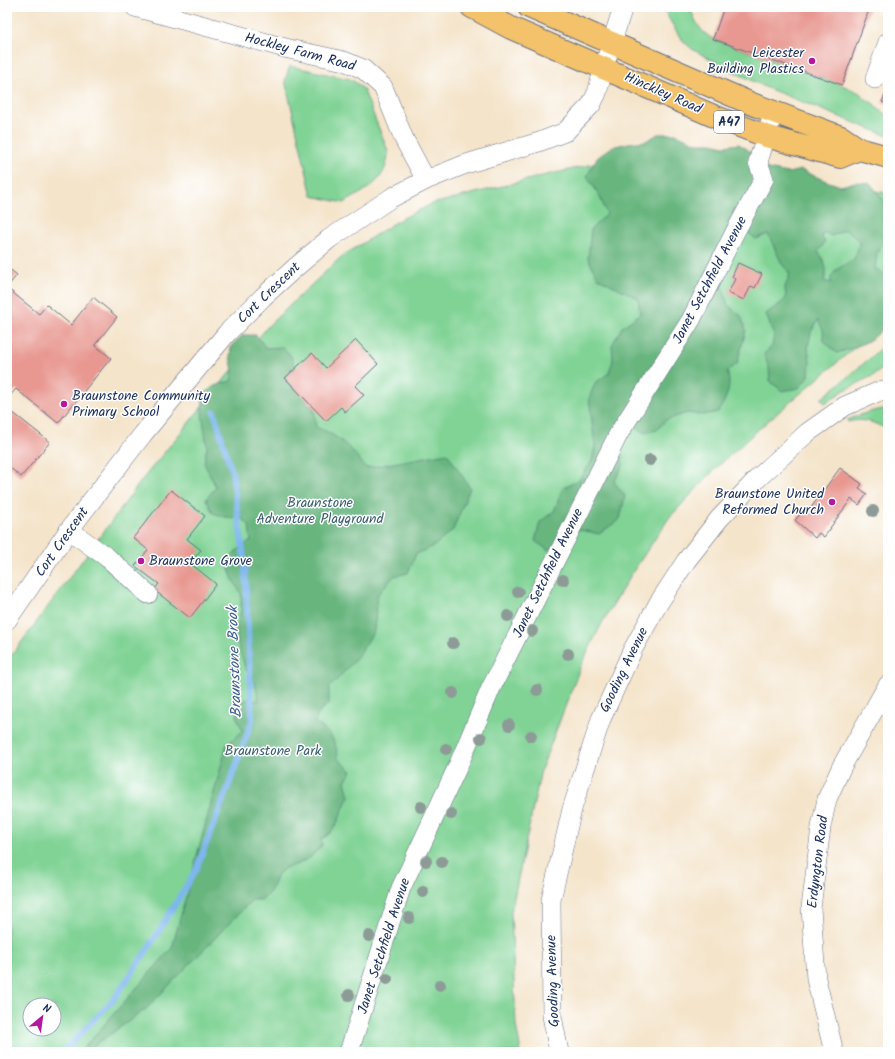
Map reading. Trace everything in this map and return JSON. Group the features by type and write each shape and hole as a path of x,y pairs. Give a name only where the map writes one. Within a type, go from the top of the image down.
{"main road":[{"name":"Hinckley Road","path":"472,7 511,28 604,67 716,117 766,136 840,157 859,149"},
{"name":"Hinckley Road","path":"530,7 773,113 841,137 859,149 888,157"}],"street":[{"name":"Hockley Farm Road","path":"135,7 289,49 344,61 363,69 383,87 404,139 426,180"},
{"name":"Cort Crescent","path":"7,620 69,530 139,440 228,333 263,297 329,239 391,198 426,180 466,164 539,142 565,132 591,105 597,94 623,7"},
{"path":"875,79 888,42"},
{"name":"Janet Setchfield Avenue","path":"349,1052 401,888 458,766 491,688 619,433 691,320 764,180 758,162 773,113"},
{"name":"Gooding Avenue","path":"559,1052 552,1016 550,900 572,809 601,719 633,649 658,604 686,561 719,519 757,479 807,433 845,406 888,389"},
{"path":"69,530 108,558 148,594"},
{"name":"Erdyngton Road","path":"834,1052 816,979 811,908 821,827 828,799 842,766 888,685"}],"green space":[{"path":"662,7 690,7 698,25 704,33 713,39 842,85 862,94 861,96 874,104 888,116 888,136 767,88 692,49 681,39"},
{"path":"290,66 350,79 358,84 364,91 388,151 384,170 375,183 344,203 312,196 285,80"},
{"path":"658,134 676,134 697,143 712,143 724,146 739,144 751,152 768,169 788,173 801,170 841,186 855,182 870,183 886,203 888,210 888,236 877,253 875,268 888,277 889,313 885,325 874,337 860,345 837,353 824,341 823,330 818,320 811,332 808,348 810,361 809,376 799,388 782,391 770,381 769,368 764,354 772,346 774,336 766,314 786,298 785,287 790,274 782,264 768,234 756,239 747,232 736,236 718,278 728,305 741,316 746,330 737,364 727,371 729,387 724,402 718,412 702,415 687,413 666,420 657,430 645,433 633,427 619,433 623,466 614,482 625,496 620,519 599,534 576,529 567,542 548,550 535,541 540,522 554,511 563,488 579,480 592,461 595,446 589,398 595,383 609,373 613,360 612,345 622,327 640,314 638,298 598,278 588,258 591,229 607,214 599,195 587,176 597,158 612,147 646,141","holes":["845,230 851,233 859,242 854,259 836,270 831,277 831,283 824,281 826,272 825,265 818,251 825,241 822,238 823,232 832,236"]},
{"name":"Braunstone Park","path":"628,154 883,239 888,251 888,300 872,333 762,426 714,470 669,518 632,573 602,623 581,665 541,770 511,912 516,1025 521,1052 7,1052 7,662 145,476 269,325 341,257 399,220 432,204"},
{"path":"867,191 883,192 888,198 888,215"},
{"name":"Braunstone Adventure Playground","path":"243,335 256,335 266,348 283,347 291,356 295,369 285,378 314,409 316,427 344,443 366,468 447,453 470,488 453,530 434,546 416,554 408,573 394,576 378,594 374,631 357,658 329,688 329,703 320,711 315,722 332,738 336,746 338,759 352,771 345,781 349,796 335,826 327,836 321,839 322,845 311,857 298,864 285,868 277,875 270,892 261,900 252,900 146,1009 85,1052 80,1052 172,948 227,744 243,731 237,718 238,704 247,699 259,701 255,683 245,668 238,644 237,627 241,610 241,594 232,578 227,561 241,547 251,541 249,525 240,517 229,518 213,513 206,499 216,487 204,463 207,446 202,414 203,395 214,386 231,381 233,370 230,357 231,346"},
{"path":"887,345 888,363 876,374 845,390 825,403 821,399 869,359 882,346"},
{"path":"883,409 888,410 888,430 869,422 859,420 848,422 847,420 865,413"}],"building":[{"name":"Leicester Building Plastics","path":"724,7 870,7 842,85 713,39"},
{"path":"888,88 888,104 882,102"},
{"path":"738,263 762,274 755,288 751,286 744,300 728,293 735,279 732,277"},
{"path":"7,267 17,275 7,287"},
{"path":"7,288 39,314 47,305 71,325 93,297 117,317 95,345 111,358 58,423 16,389 7,399"},
{"path":"356,340 378,364 355,386 364,395 345,412 341,407 326,421 285,378 312,353 326,368"},
{"path":"7,408 50,442 21,477 7,465"},
{"name":"Braunstone United Reformed Church","path":"840,468 862,484 859,488 867,494 859,505 851,499 824,537 819,533 815,538 795,520 807,507 810,509"},
{"path":"171,490 205,516 187,539 201,550 190,563 216,584 190,618 154,590 159,584 135,566 148,550 133,538"}],"waterway":[{"name":"Braunstone Brook","path":"63,1052 114,999 151,944 196,870 252,720 245,565 232,472 214,412"}],"place":[{"name":"Leicester Building Plastics","path":"812,61"},
{"name":"Braunstone Community Primary School","path":"64,404"},
{"name":"Braunstone United Reformed Church","path":"832,502"},
{"name":"Braunstone Grove","path":"141,561"}]}
